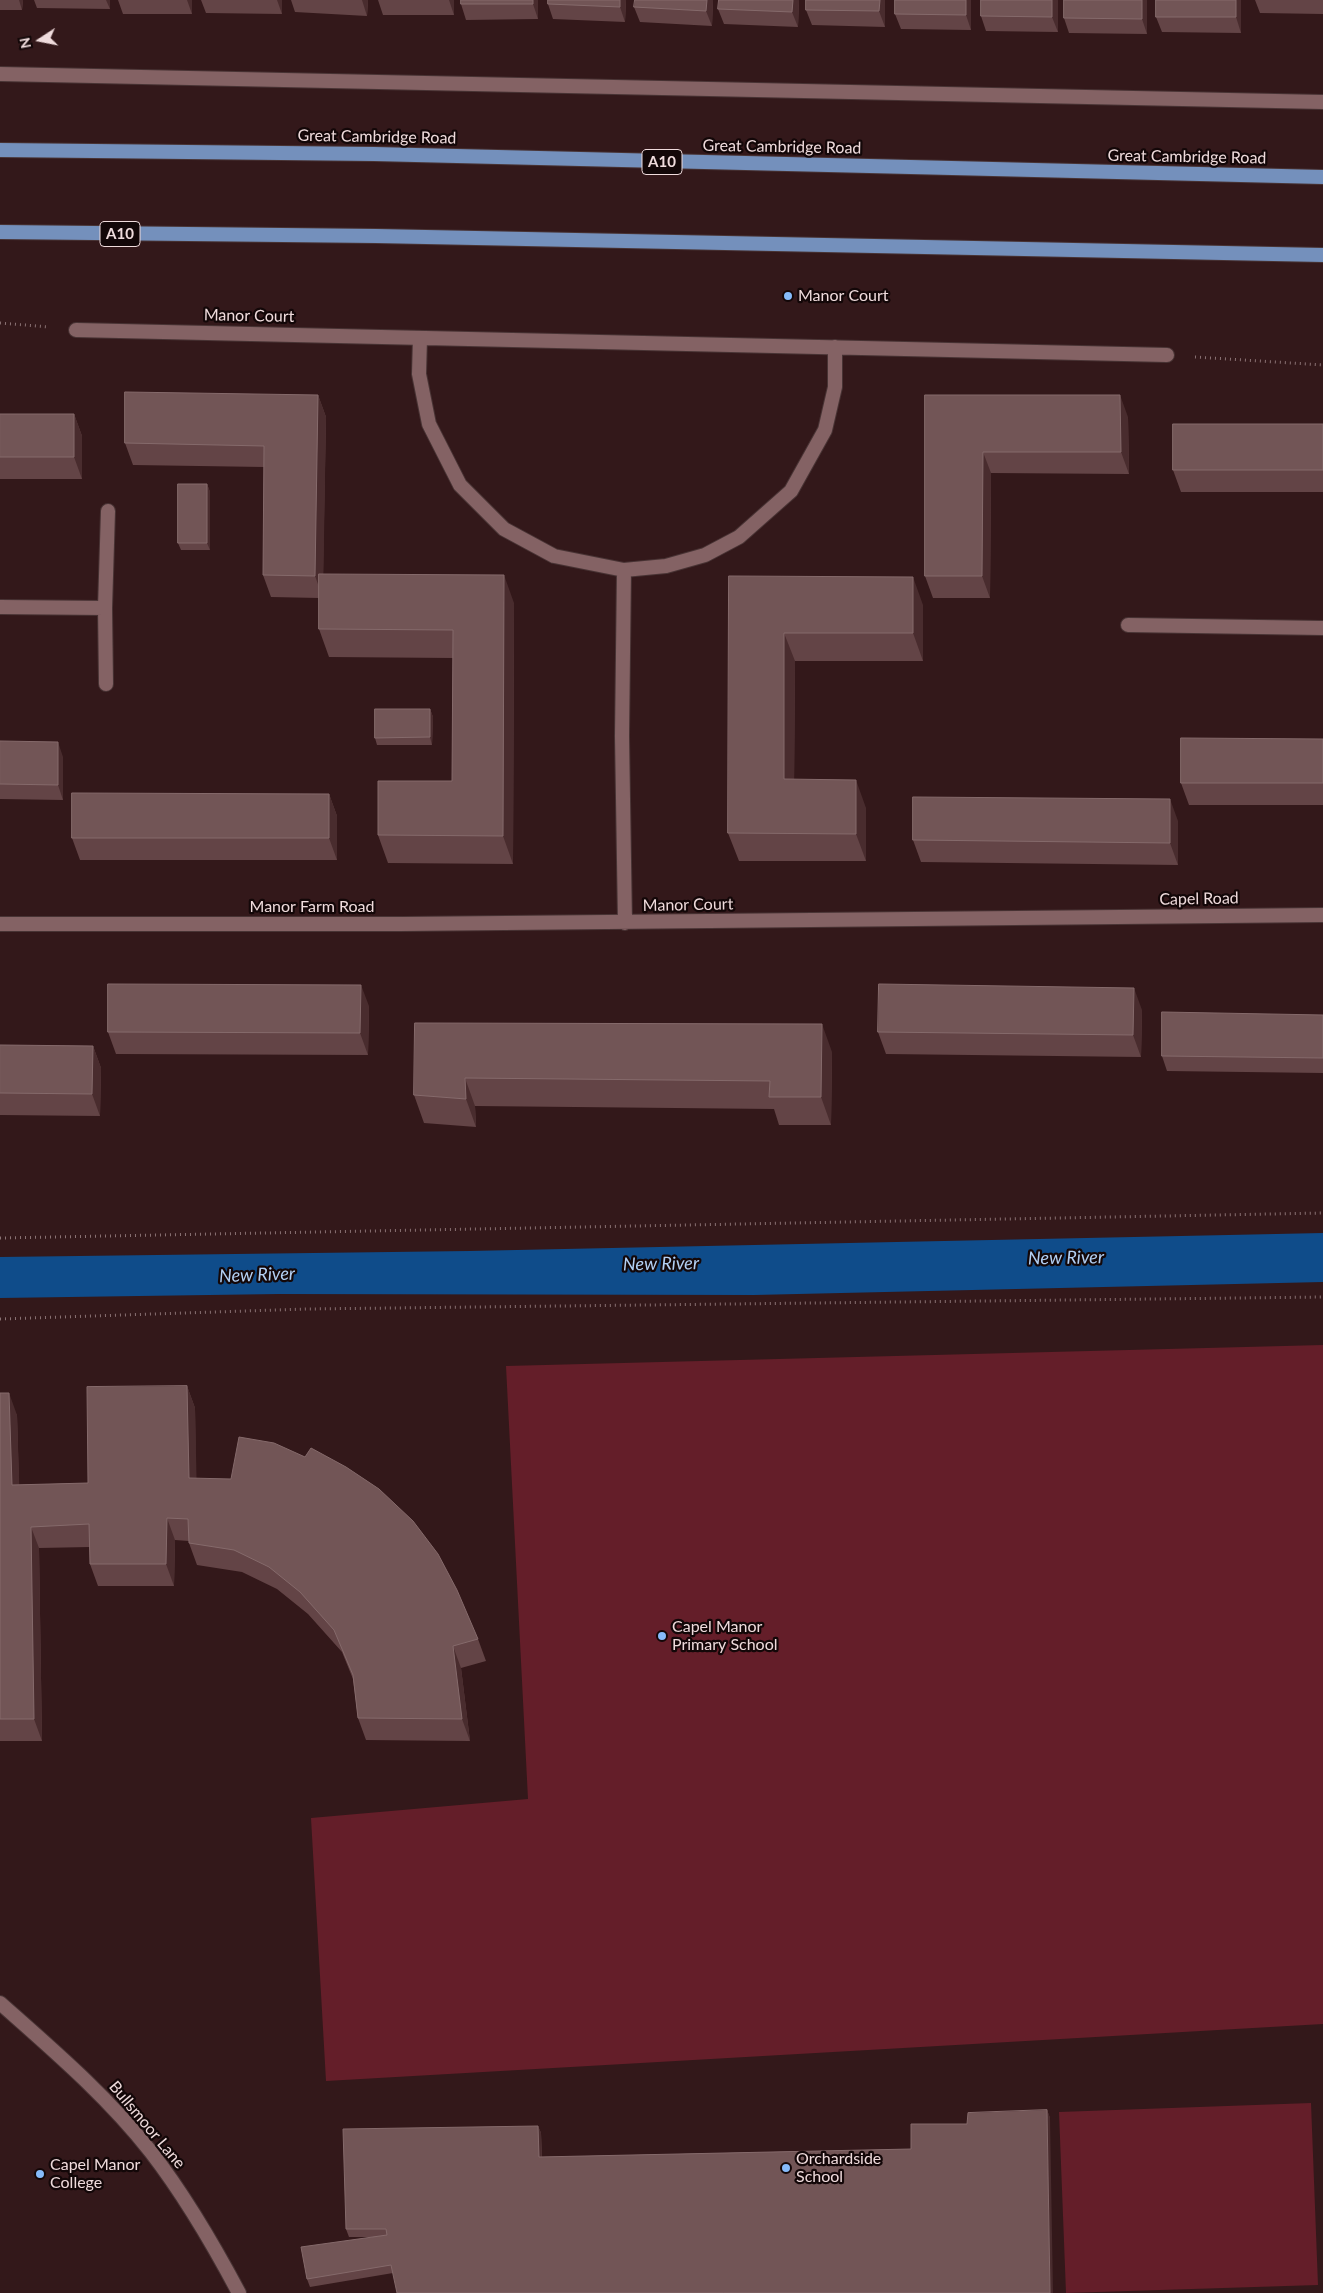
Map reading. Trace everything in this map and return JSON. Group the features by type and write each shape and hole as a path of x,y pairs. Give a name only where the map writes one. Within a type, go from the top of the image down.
{"highway":[{"name":"Great Cambridge Road","path":"0,150 374,154 1323,177"},
{"name":"A10","path":"0,232 396,237 1323,255"}],"street":[{"path":"0,74 1323,102"},
{"name":"Manor Court","path":"76,330 1166,355"},
{"path":"420,338 419,374 429,424 460,485 504,529 554,556 624,570 666,566 705,555 739,537 791,491 825,430 835,387 835,347"},
{"path":"106,684 105,608 108,511"},
{"name":"Manor Court","path":"624,570 622,736 625,923 1074,918"},
{"path":"0,607 105,608"},
{"path":"1128,625 1323,628"},
{"name":"Capel Road","path":"1074,918 1323,915"},
{"name":"Manor Farm Road","path":"0,924 625,923"},
{"name":"Bullsmoor Lane","path":"0,2003 85,2078 151,2151 205,2230 239,2293"}],"path":[{"path":"0,323 76,330"},
{"path":"1166,355 1323,365"},
{"path":"0,1238 1323,1213"},
{"path":"0,1319 307,1309 1323,1296"}],"shaded area":[{"name":"Capel Manor Primary School","path":"1323,1345 1323,2024 326,2081 311,1818 528,1799 506,1366"},
{"path":"1311,2103 1318,2285 1066,2293 1059,2112"}],"water":[{"name":"New River","path":"1323,1233 1323,1282 754,1295 279,1294 0,1298 0,1257 469,1251"}],"building":[{"path":"461,0 533,0 533,4 461,4"},
{"path":"548,0 620,0 620,7 548,4"},
{"path":"635,0 707,0 706,11 634,7"},
{"path":"719,0 793,0 792,12 718,9"},
{"path":"806,0 880,0 879,11 806,10"},
{"path":"895,0 966,0 966,15 895,14"},
{"path":"981,0 1052,0 1052,17 981,16"},
{"path":"1064,0 1142,0 1142,19 1064,18"},
{"path":"1156,0 1236,0 1236,17 1156,17"},
{"path":"125,392 318,395 315,576 263,575 264,446 125,443"},
{"path":"925,395 1120,395 1121,452 983,452 982,576 925,576"},
{"path":"0,414 74,414 74,457 0,457"},
{"path":"1173,424 1323,424 1323,470 1173,470"},
{"path":"178,484 207,484 207,543 178,543"},
{"path":"319,574 504,575 503,836 378,835 378,781 452,781 453,630 319,629"},
{"path":"729,576 913,577 913,633 784,633 784,779 856,780 856,834 728,833"},
{"path":"375,709 430,709 430,737 375,738"},
{"path":"1181,738 1323,739 1323,783 1181,783"},
{"path":"0,741 58,742 58,785 0,784"},
{"path":"72,793 329,794 329,838 72,838"},
{"path":"913,797 1170,799 1170,843 913,840"},
{"path":"108,984 361,985 360,1033 108,1032"},
{"path":"879,984 1134,988 1133,1035 878,1032"},
{"path":"1162,1012 1323,1015 1323,1058 1162,1056"},
{"path":"415,1023 822,1024 821,1097 769,1097 770,1081 465,1078 466,1099 414,1095"},
{"path":"0,1045 93,1046 92,1094 0,1093"},
{"path":"187,1386 189,1478 231,1479 239,1437 274,1443 305,1457 311,1448 346,1467 379,1489 413,1521 438,1554 457,1590 478,1639 453,1646 462,1719 358,1718 353,1675 334,1630 300,1592 269,1567 234,1550 189,1543 188,1519 167,1518 166,1564 90,1564 89,1524 31,1527 34,1719 0,1719 0,1393 9,1393 12,1485 88,1483 87,1387"},
{"path":"1047,2110 1050,2293 397,2293 391,2265 307,2279 301,2247 387,2235 386,2229 346,2229 343,2129 538,2126 539,2157 911,2149 911,2124 967,2124 968,2113"}],"place":[{"name":"Manor Court","path":"788,296"},
{"name":"Capel Manor Primary School","path":"662,1636"},
{"name":"Orchardside School","path":"786,2168"},
{"name":"Capel Manor College","path":"40,2174"}]}
